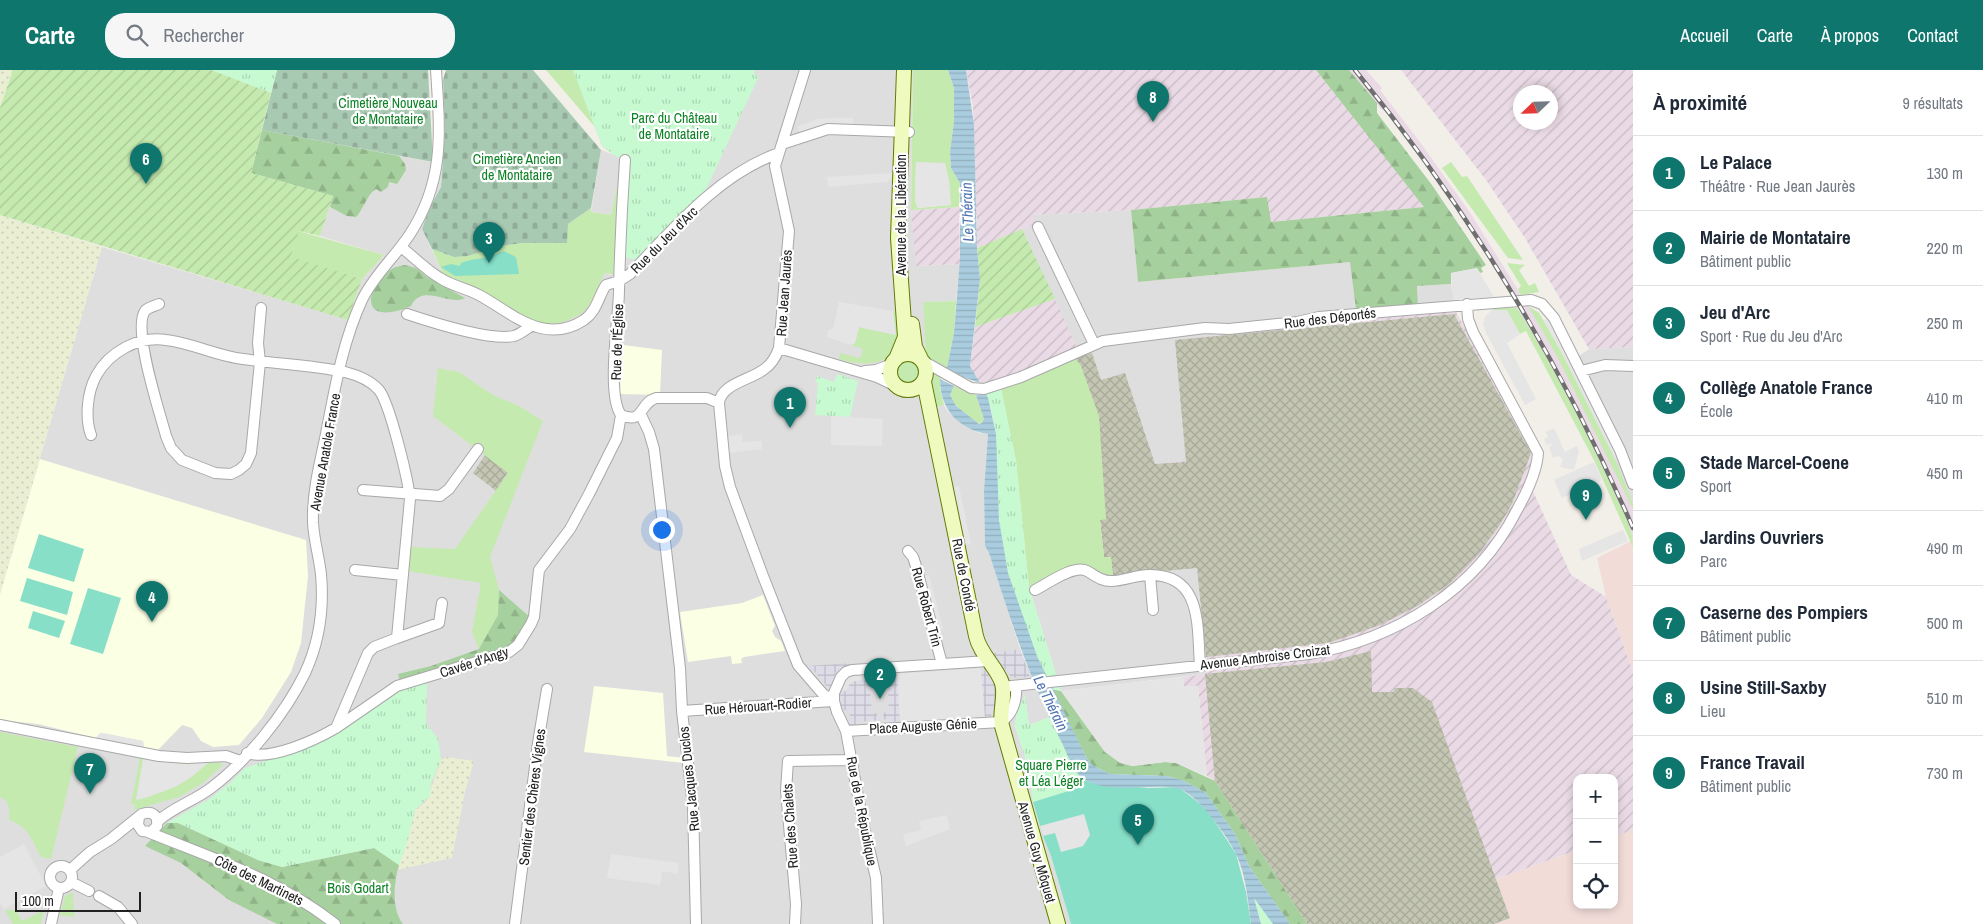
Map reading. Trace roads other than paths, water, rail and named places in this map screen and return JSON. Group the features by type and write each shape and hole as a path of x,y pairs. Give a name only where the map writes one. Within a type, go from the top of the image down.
{"main road":[{"name":"Avenue de la Libération","path":"904,70 906,257 912,332 915,347 922,360"},
{"name":"Avenue de la Libération","path":"894,361 905,337 898,238 911,70"},
{"path":"908,354 922,360 926,369 925,379 918,388 911,391 896,386 890,374 894,361 908,354"},
{"name":"Rue de Condé","path":"925,379 978,645 998,676 1009,687"},
{"name":"Rue de Condé","path":"911,391 923,401 933,422"},
{"path":"1001,722 1009,687"},
{"name":"Avenue Guy Môquet","path":"1001,722 1058,924"}],"street":[{"name":"Avenue Anatole France","path":"157,823 182,804 209,790 244,757 268,732 288,703 308,667 316,645 322,592 314,530 314,509 325,439 339,371 350,330 363,299 376,276 401,247 421,214 432,189 437,169 439,140 436,70"},
{"name":"Rue Jean Jaurès","path":"719,403 720,397 725,391 765,369 772,362 780,348 788,231 775,170 780,148 805,70"},
{"name":"Rue du Jeu d'Arc","path":"401,247 440,278 478,295 514,318 531,326 560,329 578,323 594,310 606,285 619,281 630,274 684,217 739,172 752,164 780,148 828,129 905,131"},
{"name":"Rue de l'Église","path":"621,415 615,395 615,338 625,160"},
{"path":"1038,227 1094,344"},
{"name":"Rue des Déportés","path":"922,360 943,374 973,389 986,388 1021,377 1094,344 1113,339 1163,333 1258,326 1303,321 1319,317 1466,304 1538,301 1551,314 1581,371 1630,472 1633,484"},
{"path":"159,304 149,308 144,313 142,342 169,445 186,462 215,473 226,474 235,473 243,467 250,456 260,362 258,343 261,308"},
{"name":"Avenue Ambroise Croizat","path":"1009,687 1309,654 1333,649 1369,638 1408,621 1439,601 1465,580 1493,548 1512,521 1523,500 1536,466 1538,453 1473,332 1468,319 1466,304"},
{"path":"407,314 458,328 505,336 517,335 531,326"},
{"path":"91,435 87,420 90,393 96,376 112,356 124,348 142,342 165,340 220,355 260,362 339,371 364,379 373,385 382,396 387,407 409,494 397,638"},
{"path":"780,348 877,377 896,386"},
{"path":"856,371 876,370 894,361"},
{"path":"1581,371 1600,366 1633,366"},
{"path":"925,379 933,373 943,374"},
{"path":"621,415 632,418 640,413 649,401 656,398 708,398 719,403 728,481 798,665 822,694 834,701 837,684 841,677 849,671 988,661"},
{"name":"Rue Jacques Duclos","path":"640,413 649,432 654,449 680,668 682,711 694,806 696,924"},
{"name":"Cavée d'Angy","path":"0,725 160,756 187,758 264,755 310,741 336,728 398,686 509,652 518,645 534,617 539,570 573,525 617,438 621,415"},
{"path":"363,490 437,496 443,494 478,449"},
{"name":"Rue Robert Trin","path":"908,551 913,557 916,566 942,664"},
{"path":"355,570 403,576"},
{"path":"1035,590 1076,570 1084,570 1098,579 1108,581 1150,575 1174,580 1183,585 1189,593 1194,606 1200,666"},
{"path":"1150,575 1153,610"},
{"path":"336,728 368,653 374,647 439,623 442,603"},
{"name":"Sentier des Chères Vignes","path":"515,924 519,905 534,768 547,689"},
{"name":"Rue Hérouart-Rodier","path":"682,711 834,701"},
{"name":"Rue de la République","path":"834,701 846,731 863,823 877,884 878,924"},
{"name":"Place Auguste Génie","path":"846,731 1001,722"},
{"name":"Rue des Chalets","path":"795,924 796,904 786,791 788,761 852,760"},
{"name":"Avenue Anatole France","path":"150,812 182,804"},
{"path":"70,870 90,852 111,839 145,812 155,815 157,823 155,829 111,839"},
{"path":"139,817 138,824 145,831"},
{"name":"Côte des Martinets","path":"157,823 178,843"},
{"name":"Côte des Martinets","path":"145,831 178,843 286,892 308,904 335,924"},
{"path":"60,866 70,870 71,882 66,887 59,888 51,882 50,875 52,870 60,866"},
{"path":"71,882 89,891"},
{"path":"51,924 59,888"},
{"path":"99,896 118,908 132,924"}],"water":[{"name":"Le Thérain","path":"948,70 966,70 974,125 977,249 980,279 970,366 980,383 963,377 947,368 954,333 960,259 960,183 951,168 950,152 954,121 954,88"},
{"name":"Le Thérain","path":"940,379 954,386 950,395 956,406 979,424 984,419 976,395 986,394 988,398 996,434 999,520 1008,573 1037,656 1087,759 1092,765 1110,774 1166,776 1182,780 1206,793 1235,834 1249,866 1290,924 1273,924 1254,898 1261,924 1251,924 1248,897 1236,854 1210,815 1184,791 1165,787 1126,788 1100,786 1080,776 1075,769 1030,673 985,546 984,491 988,434 968,428 953,416 943,400"}],"railway":[{"path":"1355,70 1436,177 1510,289 1575,406 1633,528"}],"place":[{"name":"Usine Still-Saxby","path":"1153,122"},
{"name":"Jardins Ouvriers","path":"146,184"},
{"name":"Jeu d'Arc","path":"489,263"},
{"name":"Le Palace","path":"790,428"},
{"name":"France Travail","path":"1586,520"},
{"name":"Collège Anatole France","path":"152,622"},
{"name":"Mairie de Montataire","path":"880,699"},
{"name":"Caserne des Pompiers","path":"90,794"},
{"name":"Stade Marcel-Coene","path":"1138,845"}],"park label":[{"name":"Cimetière Nouveau de Montataire","path":"388,112"},
{"name":"Parc du Château de Montataire","path":"674,126"},
{"name":"Cimetière Ancien de Montataire","path":"517,168"},
{"name":"Square Pierre et Léa Léger","path":"1051,774"},
{"name":"Bois Godart","path":"358,888"}]}
